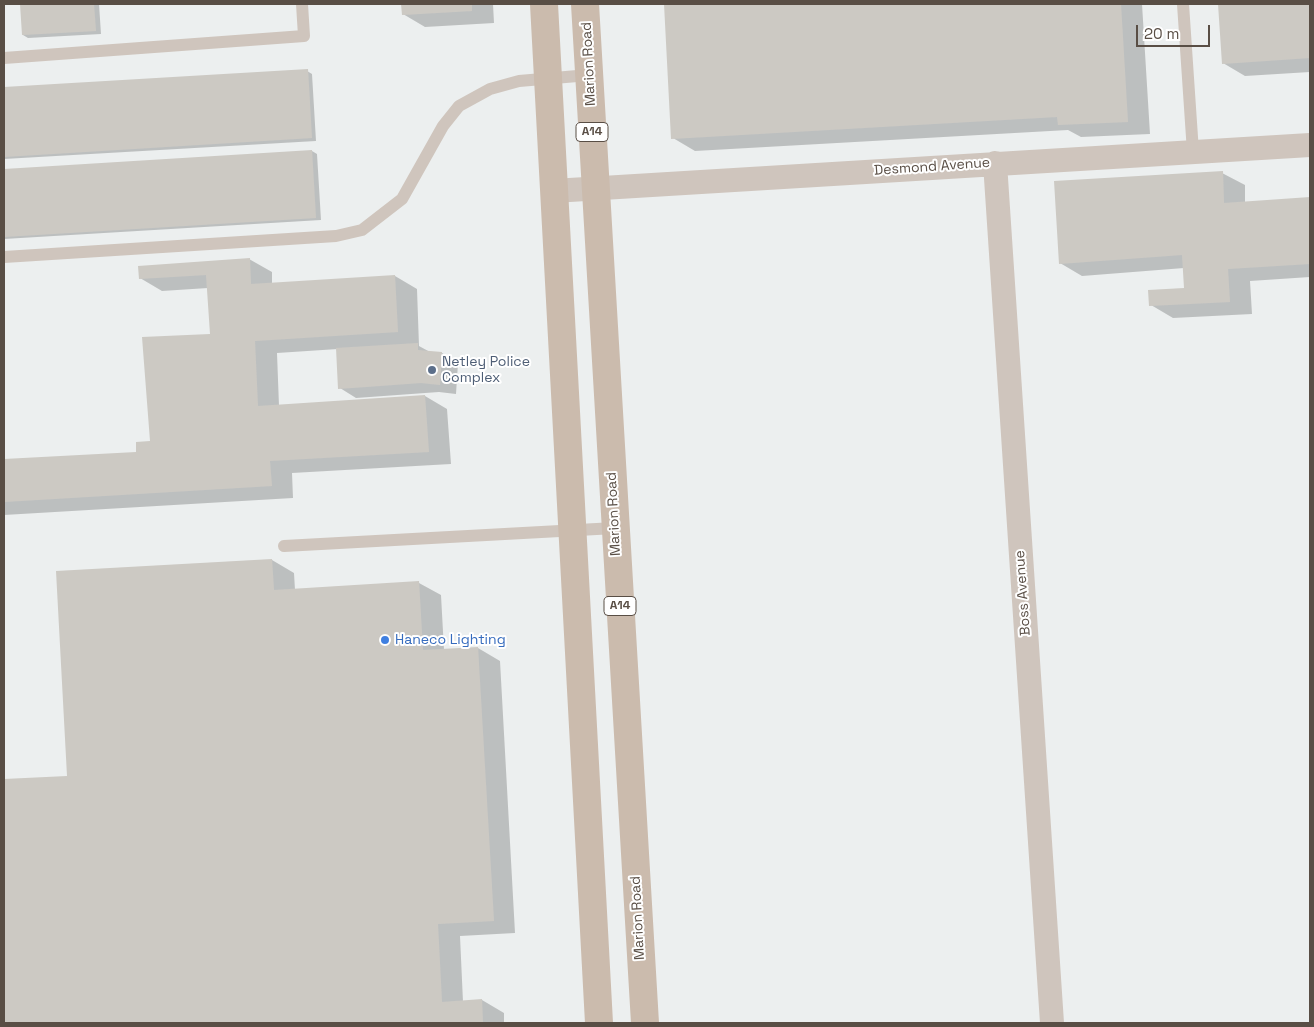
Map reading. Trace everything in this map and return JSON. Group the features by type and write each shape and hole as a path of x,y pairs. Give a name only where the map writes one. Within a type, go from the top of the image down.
{"main road":[{"path":"544,4 599,1023"},
{"name":"Marion Road","path":"585,4 645,1023"}],"street":[{"name":"Desmond Avenue","path":"553,191 1310,145"},
{"name":"Boss Avenue","path":"995,163 1052,1023"}],"lane":[{"path":"4,58 304,36 302,4"},
{"path":"1183,4 1193,152"},
{"path":"4,257 336,236 362,230 402,200 443,126 459,106 490,89 519,81 589,75"},
{"path":"284,546 615,528"}],"building":[{"path":"20,4 94,4 96,31 22,35"},
{"path":"401,4 472,4 472,11 402,15"},
{"path":"664,4 1121,4 1128,122 1058,125 1057,117 671,139"},
{"path":"1218,4 1310,4 1310,58 1222,64"},
{"path":"308,69 312,138 4,157 4,87"},
{"path":"312,150 316,218 4,237 4,169"},
{"path":"1223,171 1224,203 1310,197 1310,264 1228,269 1230,302 1149,306 1148,290 1184,288 1182,255 1059,264 1054,181"},
{"path":"250,258 251,284 395,275 398,332 255,341 258,406 425,395 429,452 270,461 272,486 4,502 4,459 136,452 136,442 150,441 142,337 210,334 206,275 139,279 138,266"},
{"path":"418,343 418,350 442,352 440,385 421,383 338,389 336,348"},
{"path":"272,559 274,590 419,581 423,650 478,647 494,921 438,924 442,1002 482,999 483,1023 4,1023 4,779 67,776 56,571"}],"place":[{"name":"Netley Police Complex","path":"432,370"},
{"name":"Haneco Lighting","path":"385,640"}]}
